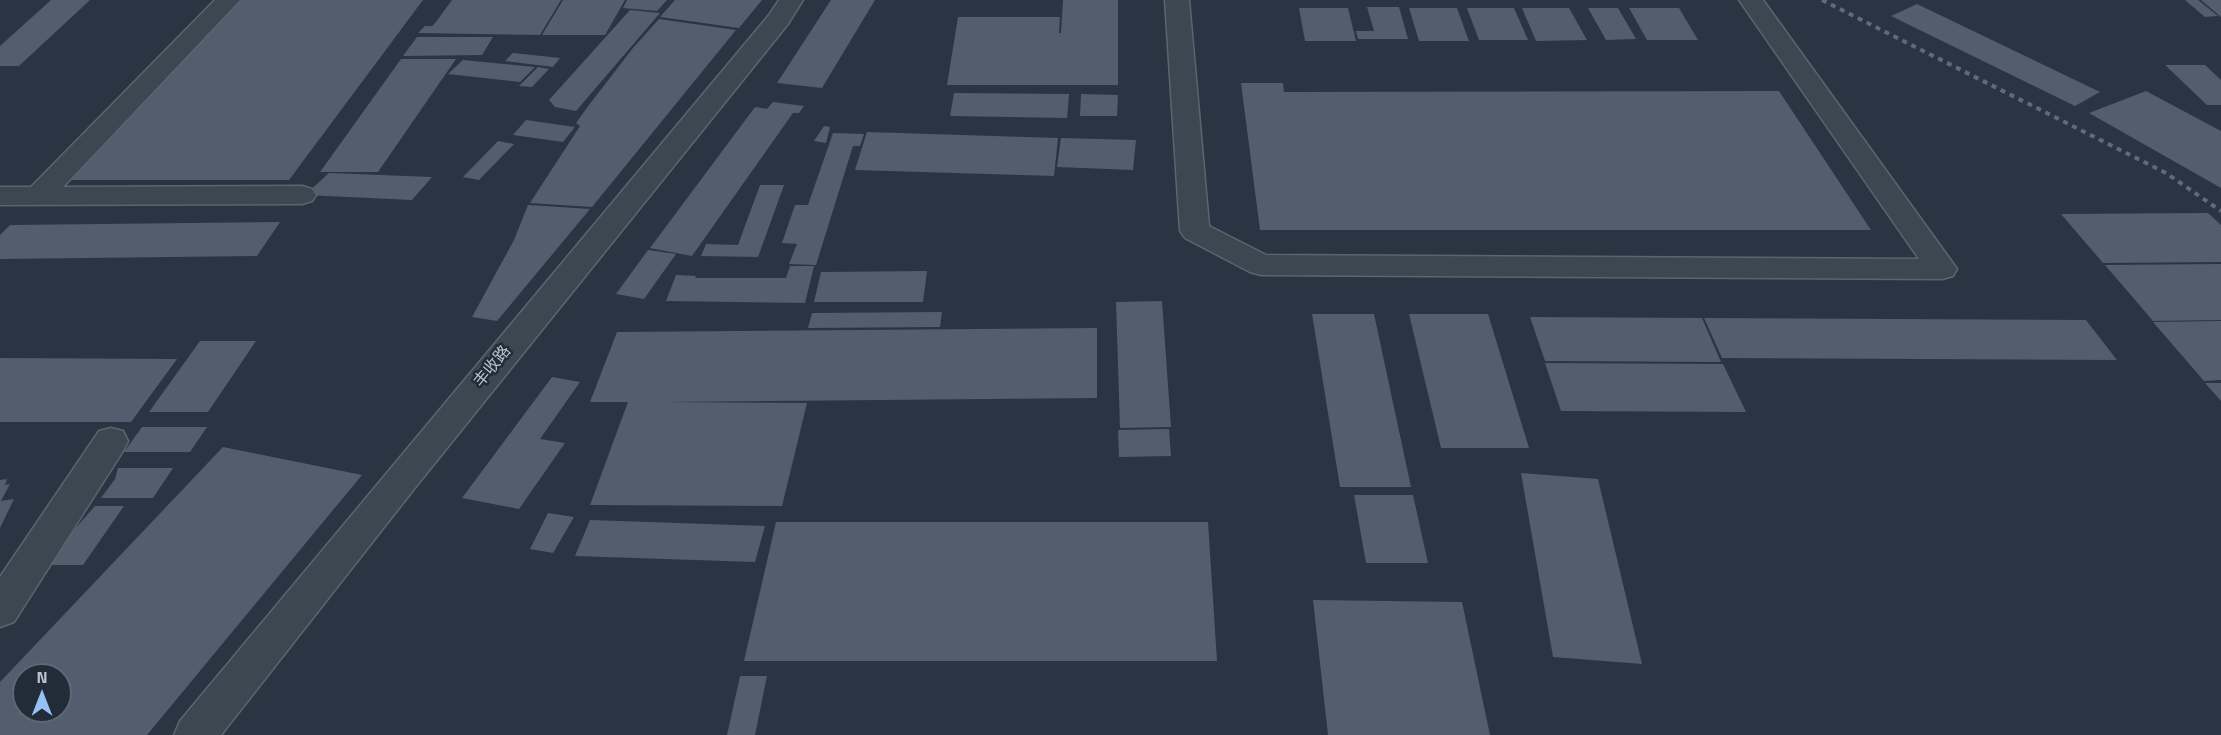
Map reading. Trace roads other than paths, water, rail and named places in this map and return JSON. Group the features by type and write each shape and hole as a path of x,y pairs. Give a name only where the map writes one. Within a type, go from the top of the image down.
{"street":[{"path":"38,196 228,0"},
{"name":"丰收路","path":"195,735 401,479 779,19 791,0"},
{"path":"1177,0 1195,231 1261,266 1942,268 1751,0"},
{"path":"0,196 302,195"},
{"path":"0,610 111,441"}],"railway":[{"path":"1822,0 2166,173 2221,211"}]}
